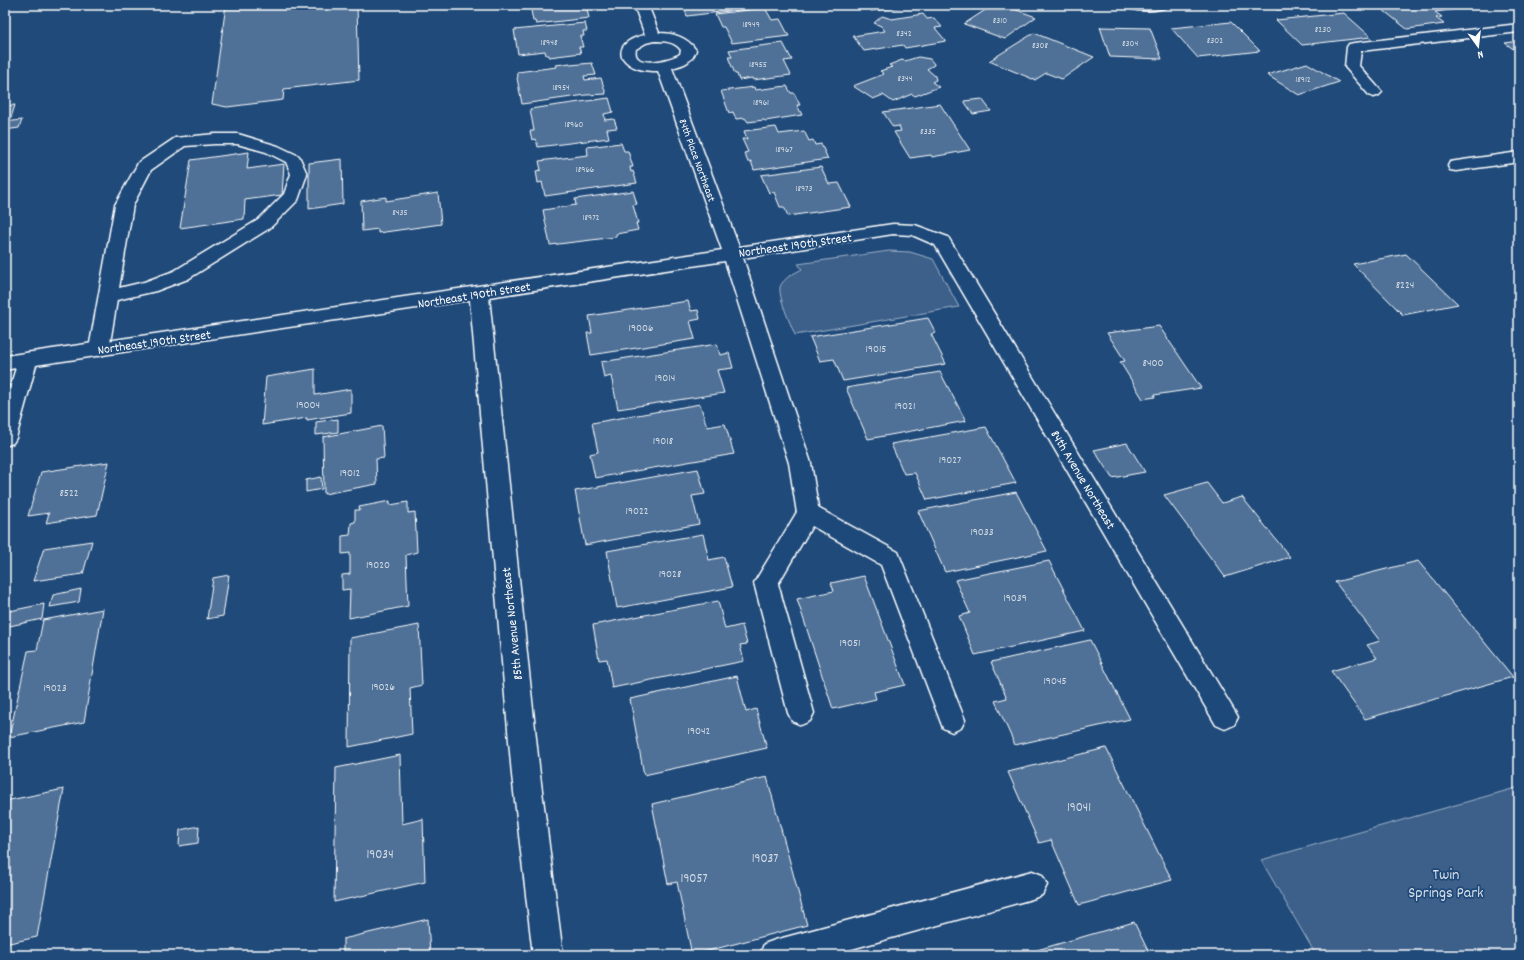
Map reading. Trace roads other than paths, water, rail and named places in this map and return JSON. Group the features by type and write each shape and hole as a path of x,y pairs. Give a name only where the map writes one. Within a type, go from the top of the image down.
{"street":[{"path":"641,5 653,37"},
{"path":"1133,5 1159,5"},
{"path":"1374,92 1352,66 1354,47 1519,28"},
{"path":"653,37 668,37 681,41 687,45 689,50 687,56 682,60 664,66 643,65 634,62 629,57 628,52 630,47 635,42 653,37"},
{"name":"84th Place Northeast","path":"664,66 732,253 800,463 808,513"},
{"path":"99,349 108,296 124,205 144,167 181,142 215,138 238,139 272,149 293,159 299,174 292,196 264,224 181,275 149,287 108,296"},
{"path":"1456,166 1519,158"},
{"name":"Northeast 190th Street","path":"5,363 893,230 916,230 942,241"},
{"name":"84th Avenue Northeast","path":"942,241 1225,717"},
{"name":"85th Avenue Northeast","path":"479,293 526,775 548,955"},
{"path":"5,438 28,360"},
{"path":"801,713 766,583 808,513 890,558 952,720"},
{"path":"775,955 1032,885"}],"park label":[{"name":"Twin Springs Park","path":"1446,882"}]}
